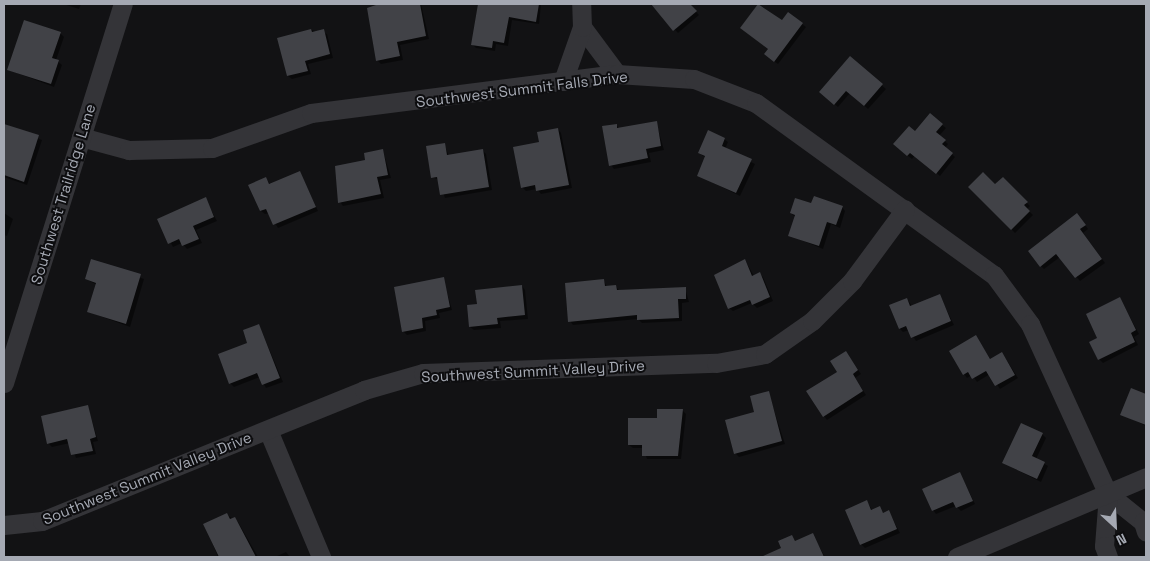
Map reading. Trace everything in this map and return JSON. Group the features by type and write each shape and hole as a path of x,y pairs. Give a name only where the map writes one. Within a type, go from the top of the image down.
{"street":[{"name":"Southwest Trailridge Lane","path":"4,383 123,4"},
{"path":"563,81 582,28 581,4"},
{"path":"582,28 617,74"},
{"name":"Southwest Summit Falls Drive","path":"81,137 129,150 212,148 311,114 617,74 694,79 756,104 994,274 1030,324 1108,494 1142,522 1146,532"},
{"name":"Southwest Summit Valley Drive","path":"4,525 42,521 364,390 423,373 716,363 765,354 812,322 852,281 905,209"},
{"path":"268,430 321,557"},
{"path":"957,557 1146,477"},
{"name":"Southwest Summit Falls Drive","path":"1108,494 1104,546 1108,557"}],"building":[{"path":"379,4 420,4 426,36 397,42 400,56 376,61 367,8"},
{"path":"478,4 539,4 536,22 509,17 504,43 493,41 492,48 471,45"},
{"path":"651,4 690,4 697,11 673,31"},
{"path":"758,4 782,20 788,12 803,23 774,62 764,54 768,49 740,28"},
{"path":"24,20 61,32 52,58 59,60 51,84 7,70"},
{"path":"311,29 312,32 324,29 330,54 305,61 308,71 287,76 277,38"},
{"path":"850,56 883,84 864,106 846,91 834,105 819,92"},
{"path":"930,113 943,124 936,132 946,140 942,144 953,153 936,174 910,153 907,156 893,144 909,126 915,131"},
{"path":"657,121 661,146 646,149 648,158 609,166 602,126 617,124 617,128"},
{"path":"4,124 39,135 24,182 4,175"},
{"path":"558,128 569,185 536,191 535,185 521,188 513,147 539,142 537,132"},
{"path":"708,130 725,138 722,146 752,159 736,193 697,176 705,156 698,153"},
{"path":"445,143 447,155 483,149 489,187 440,195 437,177 431,178 426,146"},
{"path":"383,149 388,175 377,177 381,194 338,203 335,166 365,160 364,153"},
{"path":"300,171 316,207 273,225 266,209 260,211 248,185 266,177 269,184"},
{"path":"983,172 995,184 1003,177 1028,202 1024,205 1030,211 1011,230 968,187"},
{"path":"814,196 843,206 836,225 827,222 819,246 788,236 795,215 790,213 795,198 811,203"},
{"path":"206,197 214,217 193,226 199,239 182,246 179,239 168,244 157,219"},
{"path":"1077,213 1086,225 1080,229 1102,259 1075,278 1056,254 1040,267 1028,251"},
{"path":"91,259 141,274 126,324 87,312 96,283 85,279"},
{"path":"745,259 752,276 760,272 770,297 752,305 750,300 728,309 714,275"},
{"path":"444,277 450,307 436,310 437,315 422,318 423,328 402,332 394,287"},
{"path":"604,279 605,286 616,285 617,290 686,287 686,299 678,299 679,318 637,320 637,315 568,322 565,283"},
{"path":"522,285 525,315 497,318 498,324 469,327 467,305 477,304 475,290"},
{"path":"940,294 951,321 911,338 906,326 899,329 889,305 907,298 910,306"},
{"path":"1120,297 1136,330 1131,333 1135,342 1098,360 1089,342 1097,338 1086,314"},
{"path":"259,324 280,378 262,385 257,373 229,384 218,354 247,343 243,330"},
{"path":"976,335 990,359 1002,352 1015,375 995,386 986,371 972,379 968,372 963,375 949,351"},
{"path":"846,351 858,370 853,374 863,391 823,417 806,391 837,372 830,361"},
{"path":"1131,388 1146,394 1146,425 1120,415"},
{"path":"769,391 782,441 734,454 725,420 754,412 750,396"},
{"path":"88,405 96,437 90,439 93,451 71,455 67,439 47,444 41,416"},
{"path":"657,409 683,409 678,456 642,456 642,445 628,445 628,418 657,418"},
{"path":"1021,423 1043,433 1032,456 1045,462 1037,479 1002,463"},
{"path":"960,472 973,501 956,508 953,502 932,511 922,489"},
{"path":"867,500 871,510 880,506 883,513 889,510 897,529 860,545 845,510"},
{"path":"227,513 230,519 235,517 256,557 219,557 203,524"},
{"path":"813,533 824,557 761,557 781,548 778,541 792,535 795,541"}]}
